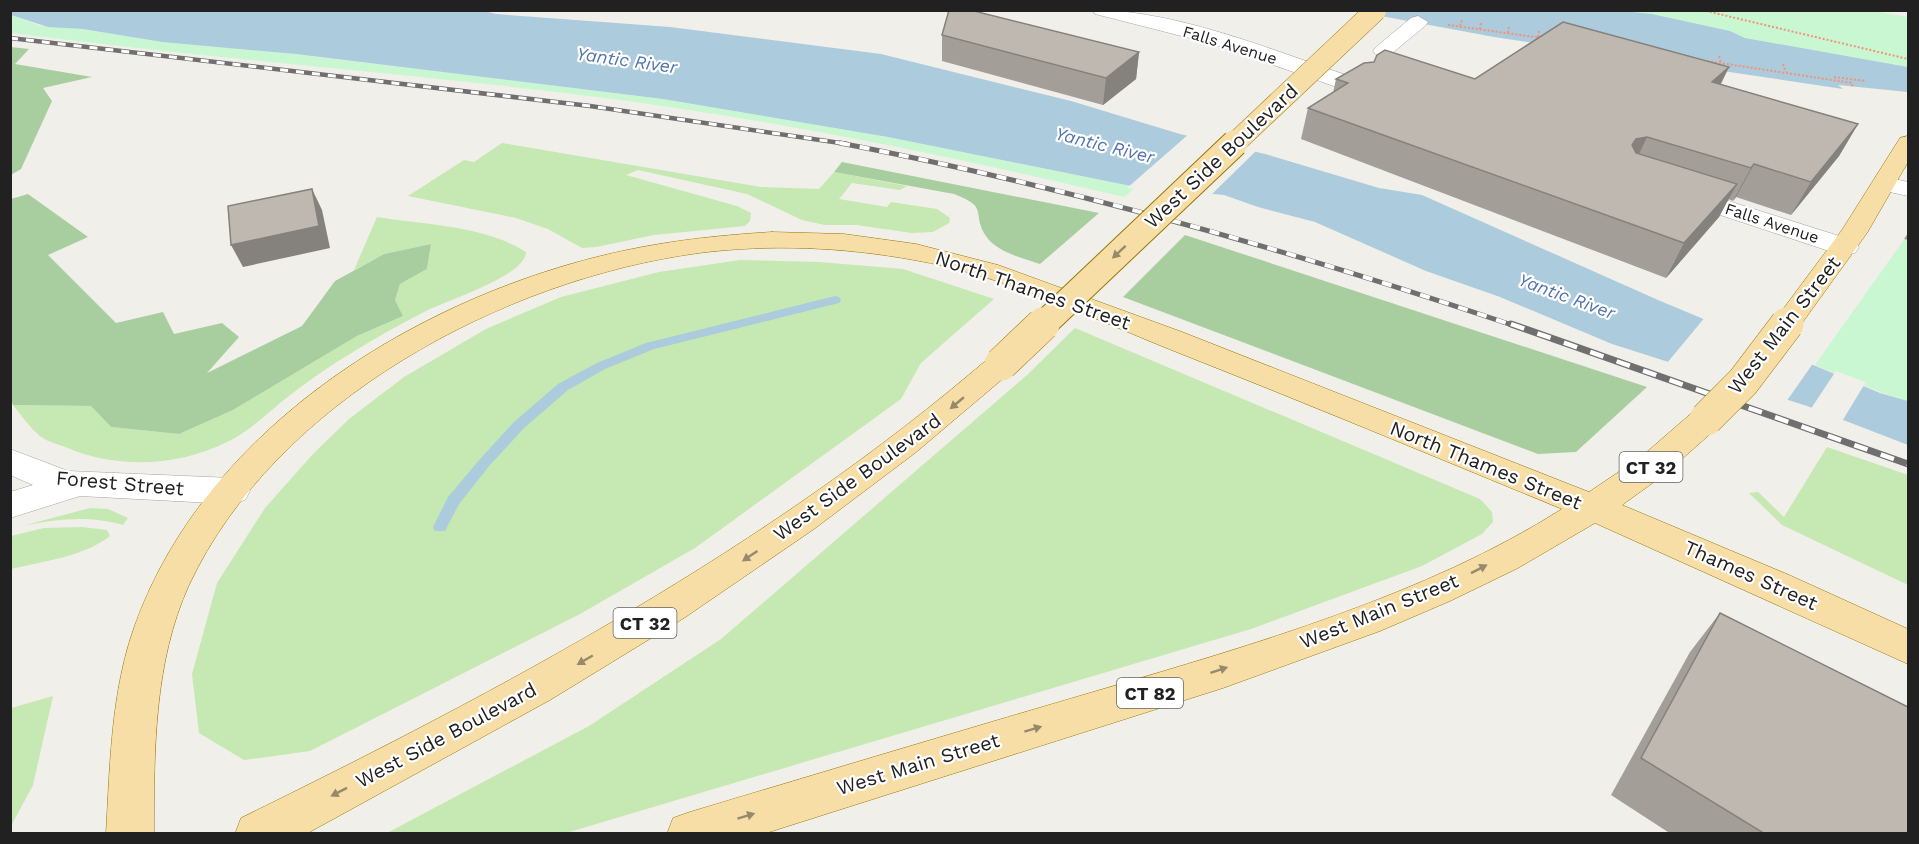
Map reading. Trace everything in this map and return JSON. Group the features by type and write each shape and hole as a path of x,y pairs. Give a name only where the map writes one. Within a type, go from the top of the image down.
{"main road":[{"name":"West Side Boulevard","path":"258,834 501,709 667,610 863,476 952,407 1001,364 1376,10"},
{"name":"West Main Street","path":"690,834 1108,706 1302,642 1431,594 1591,507 1641,474 1706,420 1743,382 1899,178 1908,143"},
{"name":"North Thames Street","path":"130,834 134,736 142,673 154,625 183,562 232,491 288,430 352,378 412,342 486,305 561,277 640,256 742,241 812,240 913,251 1002,275 1198,348 1591,507"},
{"name":"Thames Street","path":"1591,507 1746,571 1908,647"}],"street":[{"name":"Falls Avenue","path":"1102,10 1220,40 1356,86"},
{"path":"1383,51 1419,22"},
{"name":"Falls Avenue","path":"1653,185 1845,247"},
{"name":"Forest Street","path":"10,461 38,474 79,484 232,491"},
{"path":"10,505 79,484"}],"path":[{"path":"1702,10 1908,59"},
{"path":"1460,26 1462,20"},
{"path":"1480,29 1481,22"},
{"path":"1439,24 1547,39"},
{"path":"1508,33 1509,27"},
{"path":"1539,31 1539,37"},
{"path":"1719,56 1720,63"},
{"path":"1750,60 1753,68"},
{"path":"1704,61 1866,81"},
{"path":"1782,64 1786,72"},
{"path":"1818,69 1821,76"},
{"path":"1821,76 1852,83 1852,87"}],"green space":[{"path":"1867,10 1908,17 1908,67 1745,38 1730,31 1657,15 1611,11"},
{"path":"11,15 41,26 83,29 162,42 262,50 663,99 888,137 1136,187 1124,197 870,142 742,118 613,99 11,33"},
{"path":"11,47 29,49 15,64 92,77 43,88 52,101 21,169 11,175"},
{"path":"502,143 761,187 819,189 834,172 907,186 900,190 852,183 839,199 887,207 891,202 937,209 950,218 949,223 933,232 912,233 856,225 825,225 802,220 747,194 638,170 626,175 737,206 751,213 750,221 745,226 654,235 582,248 548,229 516,218 408,196 464,160 474,162"},
{"path":"842,162 1099,213 1040,264 1010,254 990,242 982,228 976,207 965,199 954,194 834,172"},
{"path":"28,194 88,237 48,255 116,323 163,312 174,334 222,323 239,337 207,373 302,326 335,281 384,254 431,244 427,269 400,284 395,300 403,316 357,336 233,410 179,434 111,427 91,406 13,405 10,397 11,199"},
{"path":"377,217 473,231 510,243 526,252 522,261 513,270 499,279 424,312 388,331 318,375 235,438 188,456 146,462 125,462 85,454 42,438 13,405 91,406 111,427 179,434 233,410 357,336 403,316 395,300 400,284 427,269 431,244 384,254 354,270"},
{"path":"1908,234 1908,401 1815,365"},
{"path":"1185,235 1647,387 1576,452 1538,454 1123,297"},
{"path":"740,260 819,262 903,269 994,299 921,363 901,399 695,548 580,614 310,751 244,760 199,733 192,674 217,583 265,508 313,454 349,419 404,377 486,329 561,297 659,272"},
{"path":"1075,328 1480,499 1492,512 1493,522 1482,534 1422,566 1251,629 566,833 387,833 589,726 721,639 1027,375"},
{"path":"1827,447 1908,475 1908,585 1782,525 1749,493 1758,492 1784,517"},
{"path":"90,508 108,509 128,518 123,525 97,520 72,519 22,526"},
{"path":"82,527 107,530 110,536 76,554 11,569 11,536 44,528"},
{"path":"53,696 33,785 11,826 11,708"}],"water":[{"name":"Yantic River","path":"480,10 496,14 670,27 881,54 1071,101 1180,134 1265,154 1379,188 1422,195 1658,300 1880,393 1908,401 1908,445 1807,406 1612,344 1500,297 1426,271 1315,222 1258,207 1224,195 1136,187 888,137 663,99 296,54 162,42 83,29 48,27 11,15 10,11"},
{"path":"1611,10 1652,14 1730,31 1745,38 1908,67 1908,92 1838,85 1843,89 1494,37 1354,11"}],"pier":[{"path":"1190,133 1258,149 1209,197 1127,188"},
{"path":"1706,316 1814,362 1786,402 1667,363"},
{"path":"1836,371 1866,382 1841,423 1810,410"}],"building":[{"path":"949,10 970,10 1139,52 1106,78 942,35"},
{"path":"1563,22 1729,67 1712,82 1858,124 1811,182 1754,164 1751,168 1647,137 1636,139 1632,145 1636,153 1737,184 1684,243 1308,108 1348,83 1336,79 1364,63 1374,62 1377,55 1385,50 1475,79"},
{"path":"312,189 319,226 231,245 228,206"},
{"path":"1720,613 1908,707 1908,834 1765,834 1641,758"}],"waterway":[{"path":"440,527 453,501 485,462 519,425 563,387 601,366 650,346 835,300"}],"railway":[{"path":"10,38 590,106 847,144"},
{"path":"840,143 926,160 1096,200 1265,247 1515,326"},
{"path":"1511,324 1908,464"}]}
